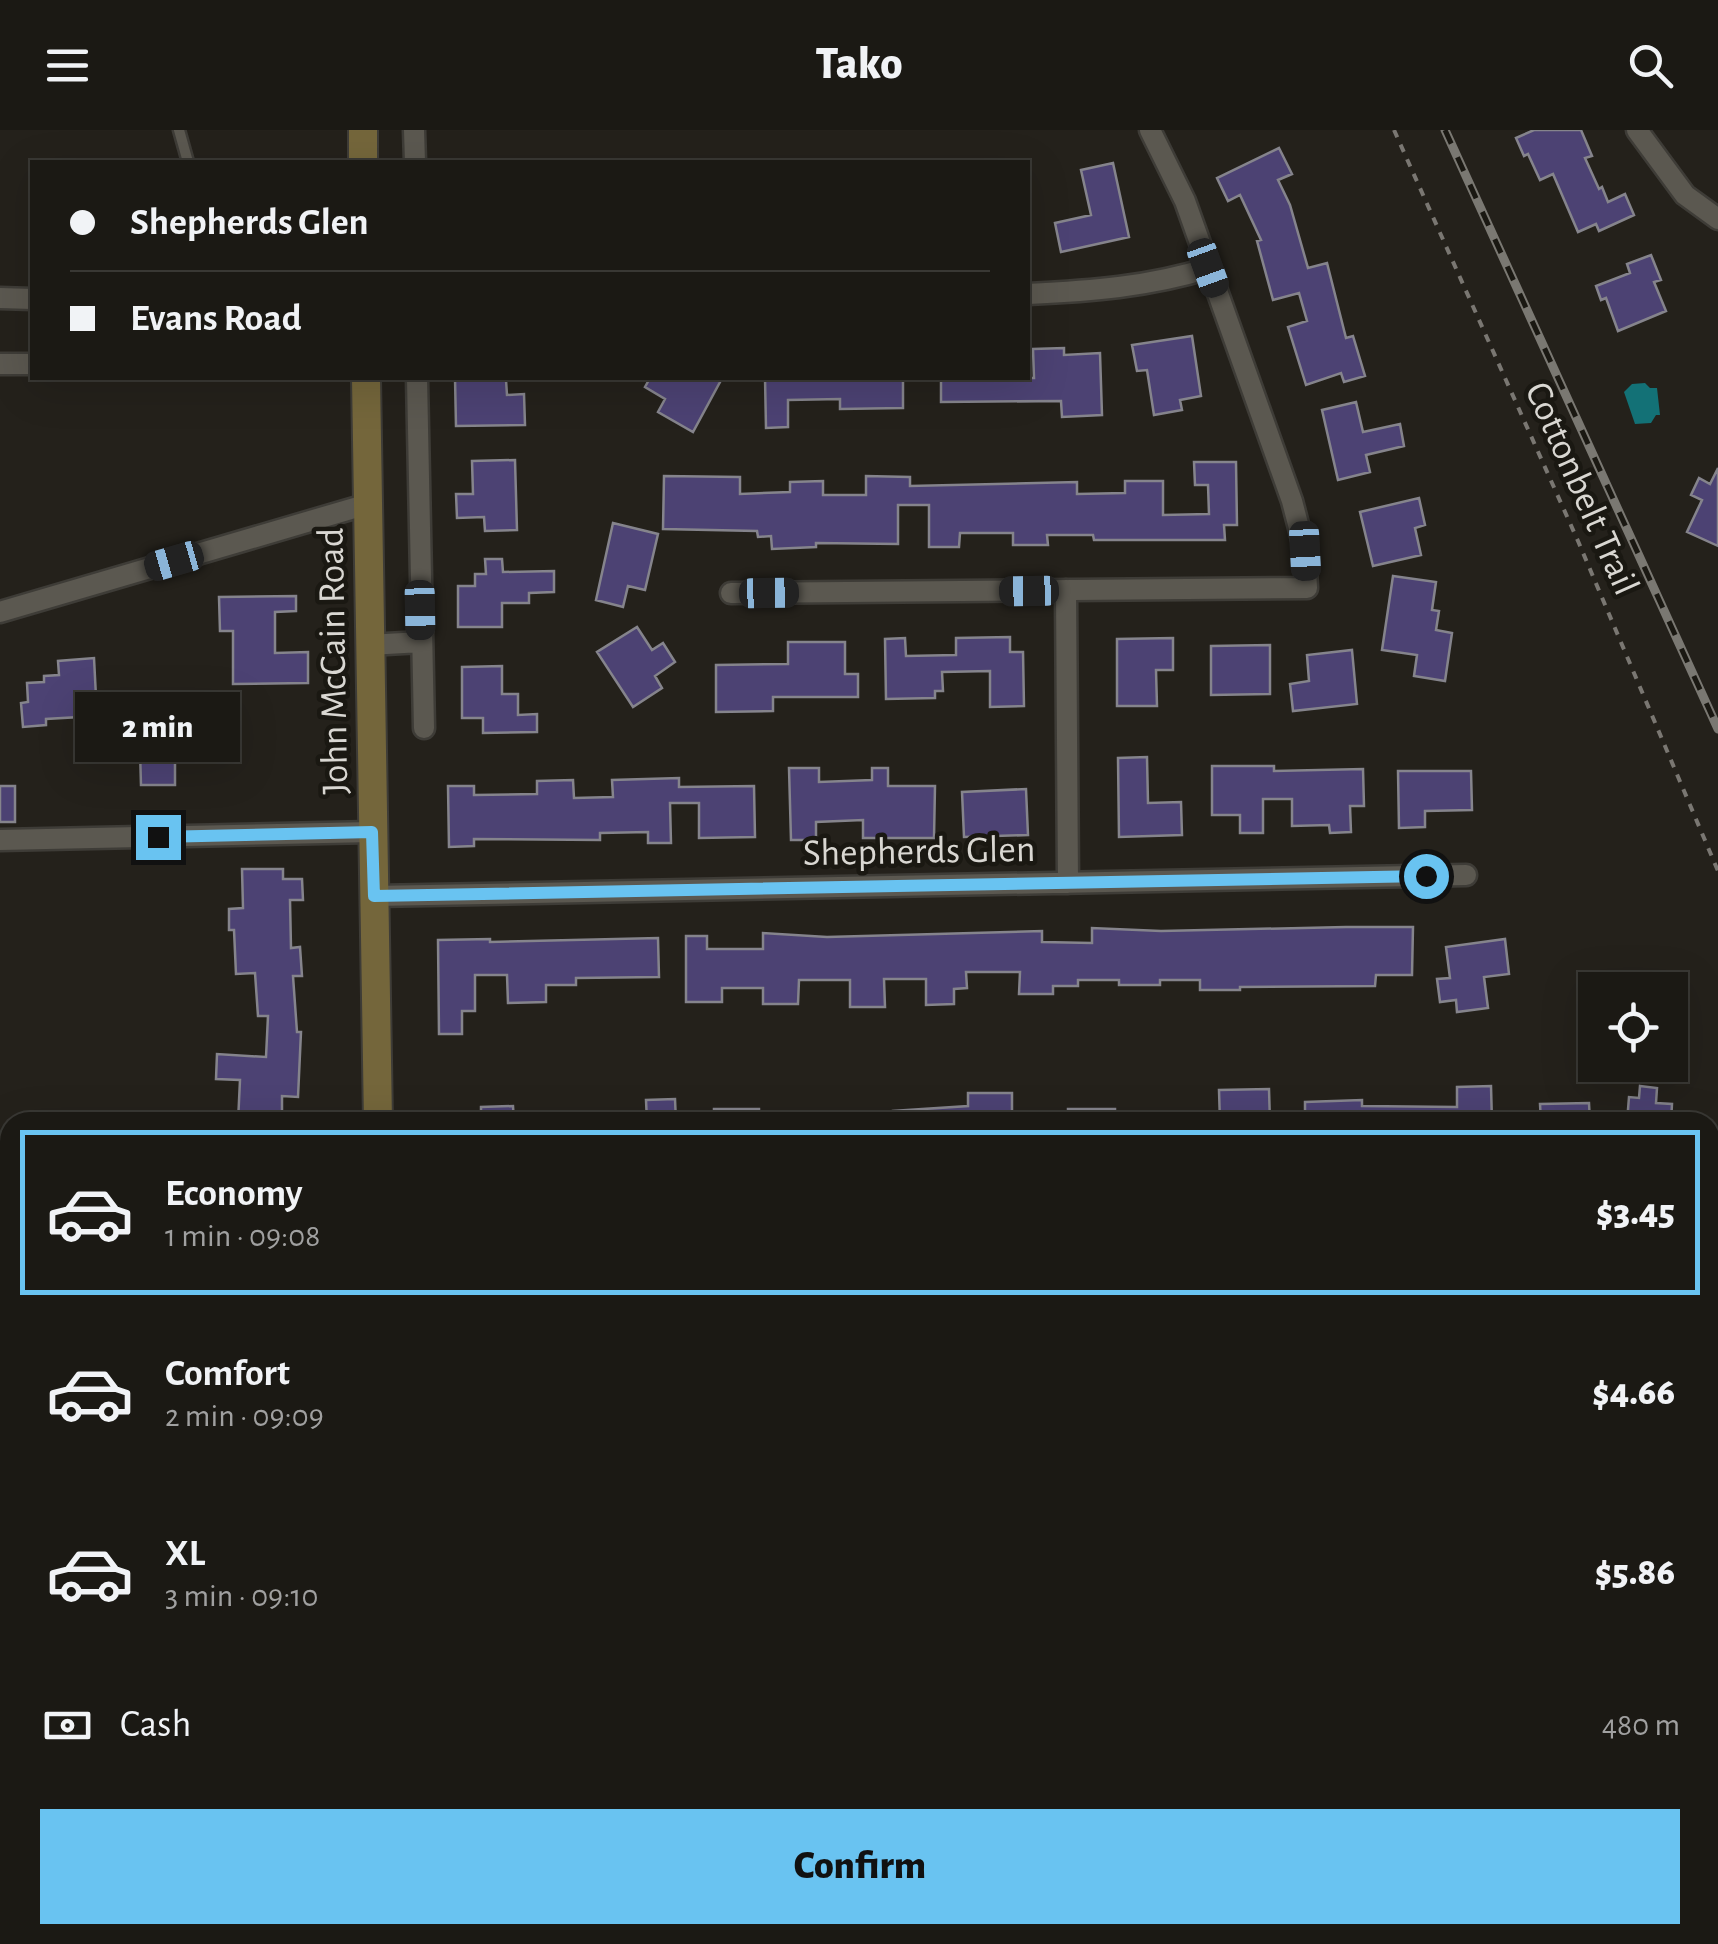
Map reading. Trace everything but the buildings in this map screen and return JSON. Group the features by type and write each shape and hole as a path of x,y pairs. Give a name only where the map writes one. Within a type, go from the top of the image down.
{"main road":[{"path":"363,130 364,160"},
{"name":"John McCain Road","path":"365,380 378,1112"}],"street":[{"path":"414,130 414,160"},
{"path":"732,594 1307,588 1305,551 1292,502 1184,201 1150,130"},
{"path":"1638,130 1685,195 1718,219"},
{"path":"1030,294 1117,290 1208,268"},
{"path":"0,298 30,298"},
{"path":"0,364 30,364"},
{"path":"416,380 424,728"},
{"path":"0,612 368,504"},
{"path":"1066,590 1068,883"},
{"path":"369,645 421,642"},
{"path":"0,840 372,832"},
{"name":"Shepherds Glen","path":"374,896 1466,875"}],"lane":[{"path":"179,130 187,160"}],"path":[{"name":"Cottonbelt Trail","path":"1394,130 1585,558 1718,870"}],"water":[{"path":"1645,383 1657,388 1660,415 1651,423 1635,424 1624,392 1632,384"}],"railway":[{"path":"1445,130 1718,729"}],"route":[{"path":"158,837 372,832 374,896 1426,876"}]}
